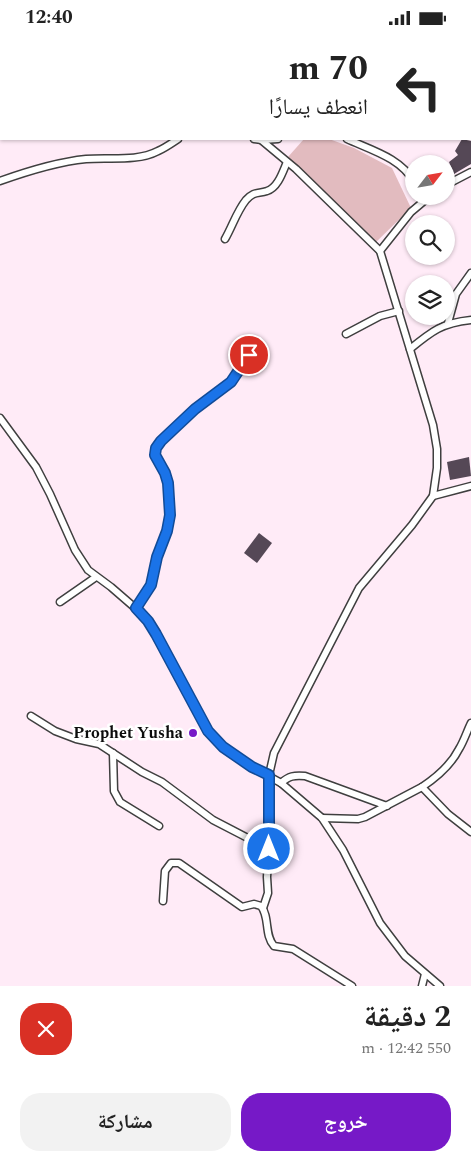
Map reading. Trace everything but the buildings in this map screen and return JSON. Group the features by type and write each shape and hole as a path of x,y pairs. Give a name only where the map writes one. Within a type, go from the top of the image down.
{"street":[{"path":"0,181 30,170 56,164 85,159 145,156 159,151 176,140"},
{"path":"261,140 287,162 380,251 426,400 435,441 437,468 433,495 412,525 359,588 290,719 274,753 269,775 268,893 263,908 271,943 274,946 293,949 352,986"},
{"path":"350,140 394,161 405,171"},
{"path":"225,239 246,201 256,192 266,192 272,189 287,162"},
{"path":"455,180 471,171"},
{"path":"380,251 416,205"},
{"path":"455,297 471,273"},
{"path":"346,334 380,316 399,311"},
{"path":"455,322 471,320"},
{"path":"410,349 444,325"},
{"path":"136,608 151,585 157,557 167,531 170,515 168,483 155,455 156,448 195,409 231,382 249,355"},
{"path":"0,418 36,467 75,550 88,570 136,608 148,621 208,731 223,747 252,767 281,783 322,818 343,850 380,923 405,956 440,986"},
{"path":"433,495 471,485"},
{"path":"60,602 96,577"},
{"path":"31,716 56,731 76,739 99,744 142,772 162,782 213,820 269,849"},
{"path":"322,818 358,819 387,807 422,787 440,774 453,759 471,723"},
{"path":"112,753 114,791 120,801 159,826"},
{"path":"281,783 289,777 296,775 305,776 387,807"},
{"path":"422,787 448,814 471,832"},
{"path":"163,901 165,871 171,863 179,863 242,907 257,904 263,908"},
{"path":"422,986 425,974"}],"shaded area":[{"path":"303,140 332,140 354,148 392,168 405,195 405,205 410,205 411,208 374,244 288,157"}],"place":[{"name":"Prophet Yusha","path":"193,733"}],"route":[{"path":"249,355 235,378 195,409 161,441 154,452 168,483 170,515 167,531 157,557 151,585 136,608 148,621 156,634 208,731 223,747 252,767 269,775 269,849"}]}
